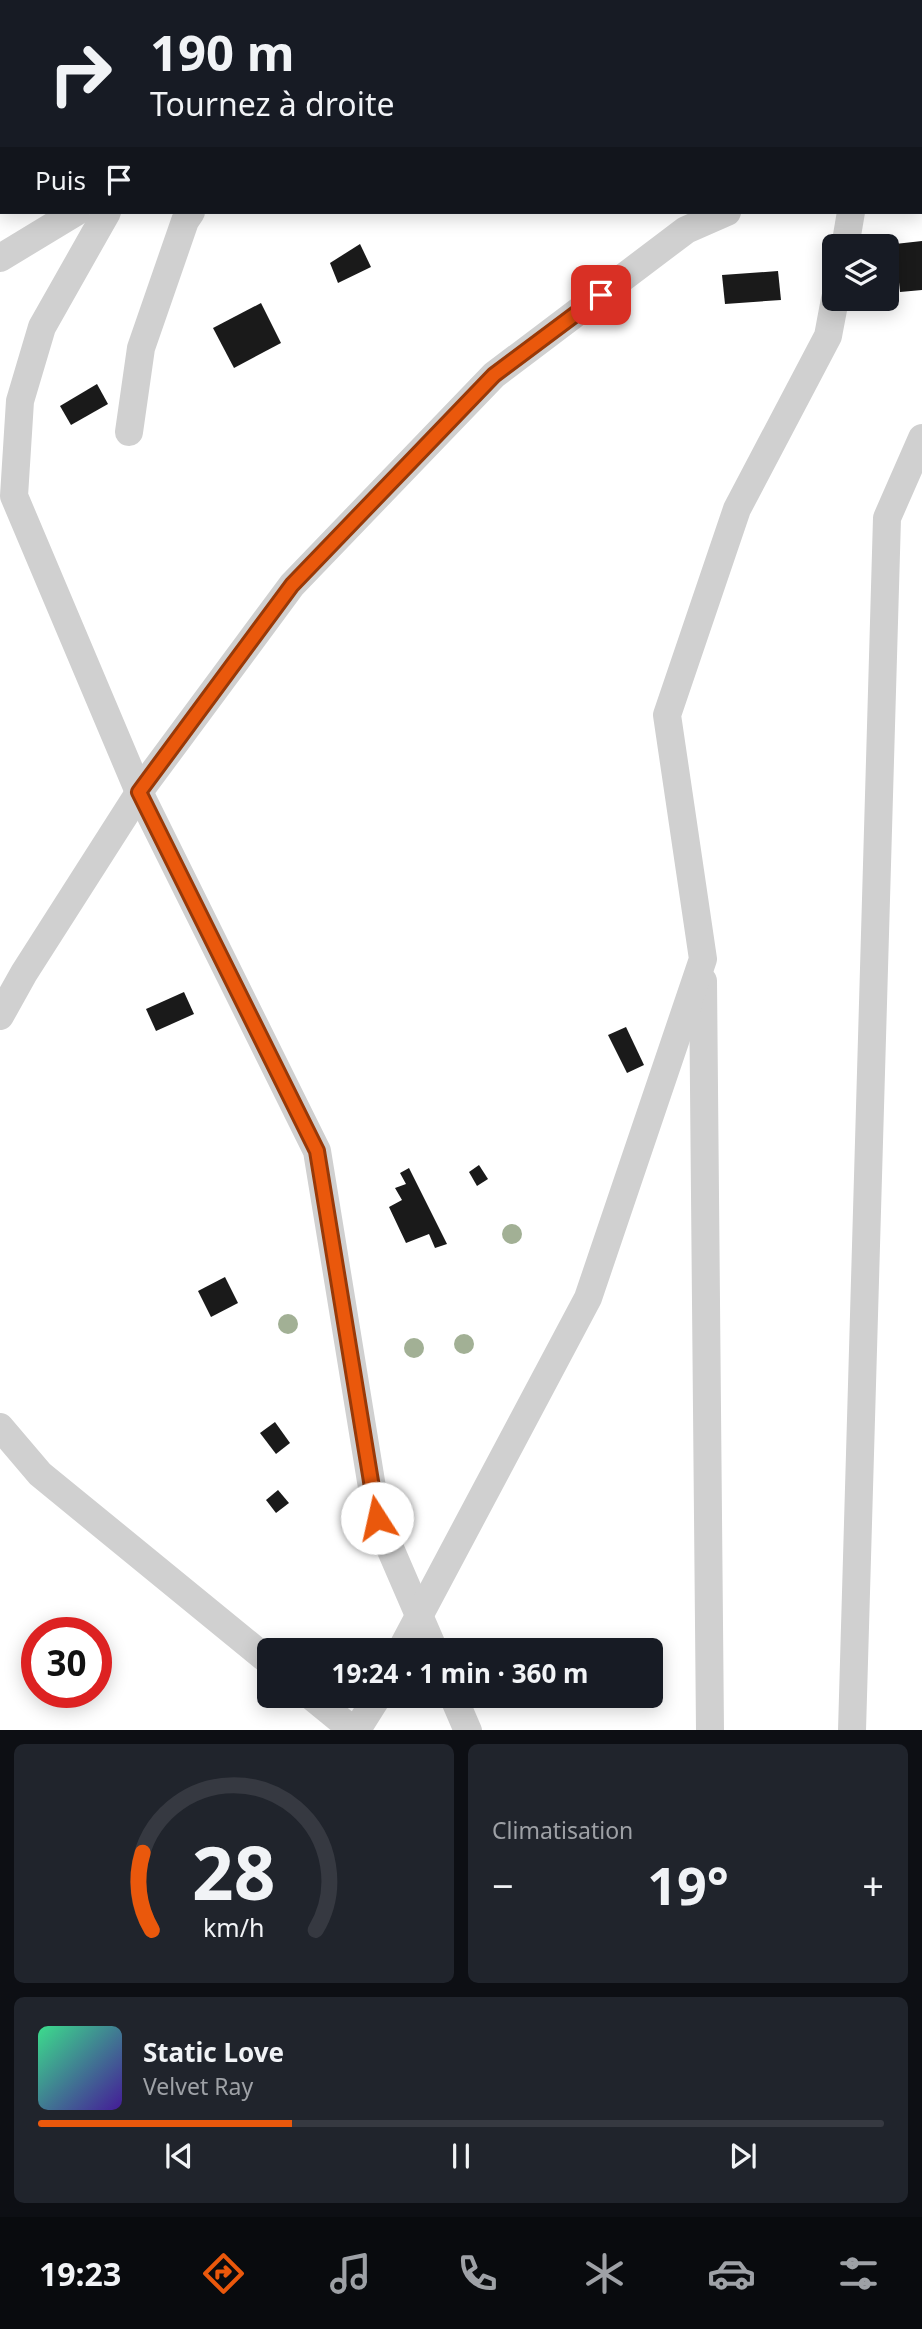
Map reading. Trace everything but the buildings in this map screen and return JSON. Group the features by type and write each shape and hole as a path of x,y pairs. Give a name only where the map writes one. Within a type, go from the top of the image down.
{"street":[{"path":"0,258 73,214"},
{"path":"106,214 42,327 20,401 14,496 139,792 317,1151 377,1518 429,1638"},
{"path":"129,432 141,348 190,214"},
{"path":"0,1016 24,973 139,792 292,585 494,375 686,230 722,214"},
{"path":"847,234 851,214"},
{"path":"710,1730 703,959 667,715 737,509 828,336 833,311"},
{"path":"852,1730 887,518 921,444"},
{"path":"407,1638 588,1298 703,959"},
{"path":"0,1427 40,1474 257,1651"},
{"path":"326,1708 354,1730"},
{"path":"356,1730 371,1708"},
{"path":"458,1708 468,1730"}],"route":[{"path":"377,1518 317,1151 139,792 292,585 494,375 601,295"}]}
